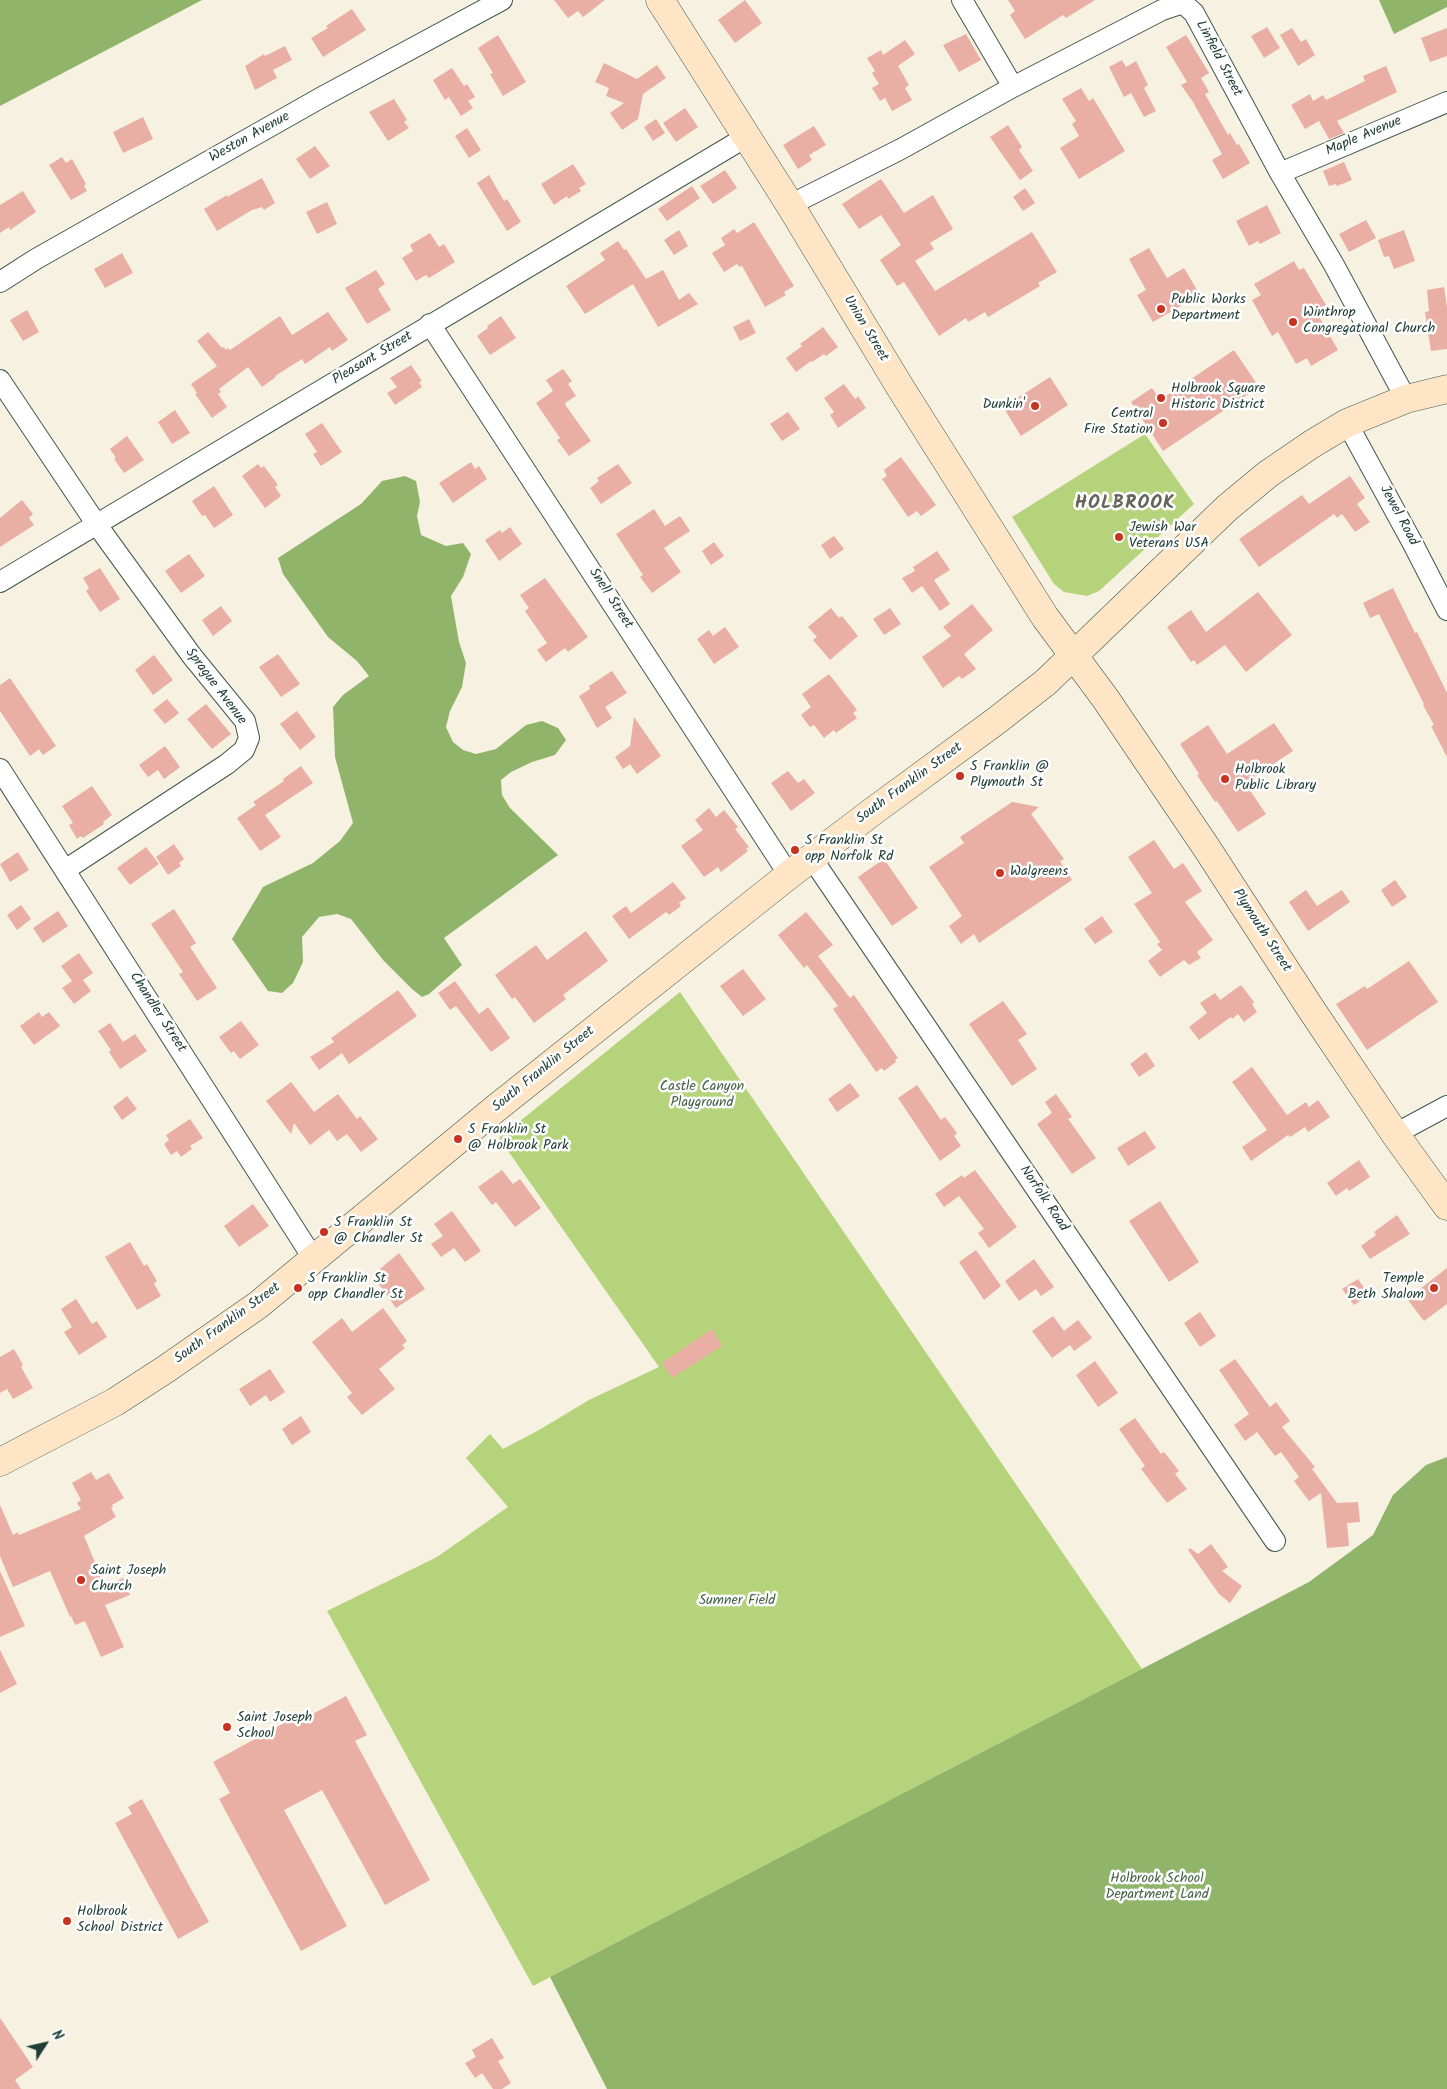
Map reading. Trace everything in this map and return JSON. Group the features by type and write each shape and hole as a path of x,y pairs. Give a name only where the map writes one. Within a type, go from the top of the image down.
{"main road":[{"name":"Union Street","path":"660,0 790,205 959,481 1045,617 1074,656"},
{"name":"South Franklin Street","path":"0,1462 115,1402 258,1305 495,1109 789,875 996,721 1074,656 1227,508 1268,474 1347,423 1406,399 1447,389"},
{"name":"Plymouth Street","path":"1074,656 1206,847 1395,1134 1447,1206"}],"street":[{"name":"Weston Avenue","path":"0,282 36,259 322,97 502,0"},
{"path":"962,0 1013,87"},
{"name":"Linfield Street","path":"790,205 901,149 1013,87 1162,10 1183,4 1194,13 1280,173 1334,265 1406,399"},
{"name":"Maple Avenue","path":"1280,173 1447,102"},
{"name":"Pleasant Street","path":"0,582 746,137"},
{"name":"Snell Street","path":"430,324 789,875"},
{"path":"0,380 96,525"},
{"name":"Jewel Road","path":"1347,423 1447,610"},
{"name":"Sprague Avenue","path":"65,870 227,764 244,750 249,738 245,721 192,656 96,525"},
{"name":"Chandler Street","path":"2,776 65,870 313,1258"},
{"name":"Norfolk Road","path":"812,857 1275,1541"},
{"path":"1395,1134 1447,1106"}],"green space":[{"path":"0,0 202,0 0,106"},
{"path":"1379,0 1447,0 1447,7 1394,34"},
{"path":"1145,434 1194,504 1099,591 1087,596 1064,592 1054,584 1012,517"},
{"path":"405,476 416,481 420,502 417,516 421,535 446,546 463,543 471,554 463,577 451,596 459,642 466,663 462,687 450,711 446,727 453,742 463,750 476,754 496,749 526,725 542,721 558,728 566,740 555,755 532,762 511,772 501,780 502,795 510,808 558,855 444,938 462,965 429,994 422,997 412,989 383,960 351,919 337,914 319,917 302,937 303,962 293,983 282,993 268,991 232,939 263,887 313,863 340,841 353,823 335,757 333,707 343,695 369,676 357,661 328,637 283,574 278,558 361,504 382,481"},
{"name":"Sumner Field","path":"680,992 1142,1669 533,1986 327,1611 437,1557 508,1507 466,1458 490,1434 503,1449 589,1400 659,1367 499,1138"},
{"name":"Holbrook School Department Land","path":"1447,1457 1447,2089 607,2089 550,1977 1309,1582 1373,1535 1393,1495 1426,1465"}],"building":[{"path":"554,0 605,0 583,17 578,11 568,18"},
{"path":"745,0 762,23 735,43 718,20"},
{"path":"1008,0 1095,0 1066,18 1063,15 1025,39 1010,15 1015,11"},
{"path":"352,9 366,30 323,57 311,38 328,28 326,26"},
{"path":"1267,27 1280,48 1264,58 1251,36"},
{"path":"1292,28 1301,42 1306,39 1315,55 1298,66 1280,35"},
{"path":"1447,28 1447,56 1430,62 1421,38"},
{"path":"966,34 981,60 959,72 943,45"},
{"path":"498,35 526,82 503,96 490,74 493,73 478,48"},
{"path":"1186,35 1209,73 1201,78 1209,92 1205,94 1228,135 1230,133 1237,145 1239,144 1250,163 1223,179 1212,160 1222,154 1193,102 1181,85 1187,82 1166,47"},
{"path":"905,40 915,54 898,66 909,85 905,88 912,100 892,111 885,98 880,101 872,88 879,84 872,73 875,71 867,58 881,50 883,55"},
{"path":"285,46 292,60 273,70 277,78 255,90 245,66 264,54 265,56"},
{"path":"1122,60 1126,67 1136,61 1148,85 1144,88 1156,111 1144,117 1131,93 1124,97 1109,67"},
{"path":"604,63 637,79 657,65 666,78 643,94 638,119 622,130 610,113 624,103 606,96 609,88 595,82"},
{"path":"1386,66 1397,92 1337,121 1344,133 1329,139 1319,121 1305,129 1291,105 1310,94 1313,101 1323,95 1326,100 1365,81 1363,76"},
{"path":"452,68 464,86 467,84 475,97 468,101 473,108 461,116 449,97 445,100 433,80"},
{"path":"1081,88 1089,101 1093,98 1125,151 1079,179 1060,148 1079,136 1072,124 1076,121 1062,99"},
{"path":"394,99 407,120 404,122 409,128 388,141 369,112"},
{"path":"685,108 698,127 676,142 663,123"},
{"path":"143,117 153,139 123,153 113,132"},
{"path":"656,119 665,133 653,141 644,127"},
{"path":"1008,125 1022,147 1019,150 1033,171 1020,180 990,137"},
{"path":"814,126 826,145 809,155 812,160 798,169 783,145"},
{"path":"467,128 481,150 469,158 455,136"},
{"path":"315,146 330,166 310,179 296,159"},
{"path":"62,157 66,163 72,159 86,184 84,186 87,191 71,200 49,165"},
{"path":"1344,162 1352,180 1337,186 1336,184 1329,186 1323,171"},
{"path":"573,164 586,184 579,188 581,191 568,199 567,196 554,205 541,184"},
{"path":"725,170 737,188 713,204 700,186"},
{"path":"489,175 504,201 507,199 521,222 507,231 477,183"},
{"path":"262,178 275,203 264,210 262,207 252,210 217,231 204,209 227,195 227,197"},
{"path":"881,179 904,213 933,195 953,229 930,243 934,249 915,261 935,291 1032,232 1057,272 1038,283 1040,286 988,317 985,312 968,322 966,318 939,336 904,282 897,286 880,260 901,245 881,215 859,229 842,204"},
{"path":"692,186 700,198 667,221 658,209"},
{"path":"1025,188 1035,203 1023,211 1013,197"},
{"path":"23,191 36,212 10,230 9,227 0,233 0,205"},
{"path":"327,202 337,224 317,234 306,212"},
{"path":"1267,205 1281,233 1260,244 1258,241 1249,246 1236,221"},
{"path":"1366,220 1376,238 1349,252 1339,234"},
{"path":"754,222 794,286 784,292 786,295 765,307 742,266 739,267 737,264 724,272 712,253 725,245 721,238 734,229 737,233"},
{"path":"679,230 688,246 674,255 664,240"},
{"path":"1404,230 1415,261 1394,269 1389,256 1384,257 1378,240"},
{"path":"430,233 439,247 444,244 455,262 429,278 426,275 416,281 402,258 413,251 410,245"},
{"path":"618,241 624,250 626,249 646,279 663,270 679,300 689,293 698,304 658,327 633,284 585,314 566,286 605,260 600,253"},
{"name":"Public Works Department","path":"1149,248 1167,278 1184,268 1200,295 1153,322 1137,295 1146,290 1129,259"},
{"path":"122,253 133,273 105,288 94,269"},
{"name":"Winthrop Congregational Church","path":"1294,261 1299,270 1304,268 1326,305 1316,311 1338,350 1311,366 1307,358 1296,364 1278,332 1272,336 1252,300 1261,295 1254,284"},
{"path":"376,270 385,284 378,289 391,310 367,324 345,288"},
{"path":"1444,287 1447,307 1447,349 1431,351 1425,312 1429,311 1427,290"},
{"path":"27,310 39,332 23,341 10,320"},
{"path":"328,312 348,340 332,351 330,347 305,364 302,359 275,376 262,387 248,367 219,389 221,392 218,394 227,407 212,418 195,394 197,393 191,384 217,366 197,341 208,332 222,348 230,350 280,316 292,335"},
{"path":"501,316 516,338 490,355 477,336"},
{"path":"749,319 756,333 740,341 733,327"},
{"path":"823,327 838,347 826,356 824,354 811,361 796,372 786,358 802,346 800,344"},
{"path":"1234,350 1259,387 1163,451 1131,402 1152,388 1160,400"},
{"path":"411,365 422,381 419,382 422,387 395,405 387,393 397,387 390,378"},
{"path":"563,369 572,381 568,384 576,396 565,403 566,406 591,441 569,456 557,440 560,438 536,403 553,391 546,380"},
{"name":"Dunkin'","path":"1050,377 1068,405 1021,436 1003,407"},
{"path":"844,384 855,399 858,396 866,408 838,428 830,415 834,412 824,398"},
{"path":"175,410 190,433 172,444 158,422"},
{"path":"788,412 800,429 782,441 770,424"},
{"path":"322,423 342,452 321,466 313,454 317,452 305,434"},
{"path":"127,436 144,460 124,473 114,459 116,458 110,449"},
{"path":"901,457 936,505 921,516 917,511 908,517 882,479 887,476 884,470"},
{"path":"471,462 475,469 479,466 487,479 453,503 439,483"},
{"path":"258,464 261,468 264,466 278,485 275,487 281,496 265,508 242,476"},
{"path":"618,464 632,483 601,504 590,488 599,481 597,478"},
{"path":"1350,476 1365,498 1357,504 1370,522 1355,532 1342,514 1337,518 1334,514 1259,567 1239,539 1302,495 1309,504"},
{"path":"214,486 233,515 214,528 205,515 202,516 192,501"},
{"path":"22,500 33,514 29,518 34,525 0,547 0,518"},
{"path":"654,509 665,526 680,516 690,531 664,548 681,572 652,593 640,577 643,575 616,534"},
{"path":"510,527 522,544 499,561 485,540 500,530 502,533"},
{"path":"834,536 844,549 830,559 821,545"},
{"path":"714,542 724,556 711,565 702,551"},
{"path":"937,551 950,570 934,580 950,604 940,611 922,586 912,593 902,578 915,571 913,567"},
{"path":"189,554 205,576 181,593 165,571"},
{"path":"100,568 120,599 100,612 86,591 89,588 83,578"},
{"path":"545,578 588,637 568,652 565,648 546,662 537,650 547,643 525,611 529,608 520,595"},
{"path":"1393,588 1447,693 1447,757 1431,726 1434,725 1379,614 1370,618 1363,603"},
{"path":"1258,592 1292,635 1246,672 1225,645 1197,665 1194,660 1191,662 1167,627 1191,610 1206,632"},
{"path":"972,604 993,630 964,654 976,669 962,679 959,676 943,688 922,657 951,636 943,627"},
{"path":"221,606 232,621 213,636 202,620"},
{"path":"831,608 839,618 842,616 858,636 830,660 813,640 817,637 808,627"},
{"path":"890,608 901,624 884,635 873,619"},
{"path":"725,627 739,647 714,664 697,639 709,630 713,636"},
{"path":"278,654 300,684 281,697 259,667"},
{"path":"154,655 173,680 153,695 135,670"},
{"path":"612,671 627,693 605,707 612,718 597,728 579,696 590,689 589,686"},
{"path":"829,674 857,710 853,713 857,718 836,733 834,730 824,738 814,725 810,727 801,715 811,707 802,694"},
{"path":"10,678 56,746 43,755 39,749 30,756 0,711 0,685"},
{"path":"167,699 179,713 165,724 153,710"},
{"path":"206,704 231,734 212,749 187,719"},
{"path":"297,711 316,737 300,750 280,724"},
{"path":"634,717 661,756 637,774 630,764 623,769 615,757 630,746"},
{"name":"Holbrook Public Library","path":"1274,723 1293,751 1245,783 1266,814 1238,832 1197,775 1199,774 1180,744 1208,725 1227,754"},
{"path":"165,746 180,767 164,779 158,770 148,777 139,765"},
{"path":"301,766 313,783 265,815 281,837 260,851 237,818 256,805 253,802 284,781 283,779"},
{"path":"788,771 798,783 804,779 815,793 791,811 771,783"},
{"path":"92,786 112,815 103,822 104,824 83,838 81,836 77,839 69,825 73,823 62,806"},
{"name":"Walgreens","path":"1012,802 1039,807 1031,814 1064,859 1060,861 1072,880 979,943 974,934 961,944 949,926 962,916 929,867 964,843 960,837"},
{"path":"709,808 716,817 724,810 738,827 735,829 749,847 746,849 748,851 721,872 718,867 704,877 681,846 703,830 695,820"},
{"path":"1154,840 1174,869 1183,863 1202,891 1185,902 1213,940 1197,952 1201,958 1189,965 1184,960 1160,977 1148,961 1162,950 1157,944 1160,942 1134,904 1152,893 1128,857"},
{"path":"174,844 184,859 179,863 181,866 168,875 156,857"},
{"path":"146,847 159,864 130,885 117,868"},
{"path":"18,852 29,870 10,882 0,864"},
{"path":"884,859 918,908 892,926 858,877"},
{"path":"1395,880 1407,897 1392,907 1381,890"},
{"path":"673,882 686,898 679,903 681,906 669,915 666,912 629,939 612,916 626,906 631,913"},
{"path":"1306,890 1317,906 1342,890 1350,902 1308,931 1289,902"},
{"path":"21,905 31,919 17,930 7,915"},
{"path":"174,909 196,943 190,947 217,988 197,1001 179,974 183,972 151,924"},
{"path":"58,911 68,926 43,943 33,928"},
{"path":"806,912 833,945 818,956 850,998 854,995 898,1058 895,1060 896,1062 884,1071 882,1068 876,1072 833,1009 838,1006 807,965 804,968 778,935"},
{"path":"1102,916 1113,932 1095,944 1084,929"},
{"path":"586,931 608,961 563,995 566,999 534,1023 515,997 512,999 495,975 536,945 547,960"},
{"path":"79,953 93,973 83,980 91,991 74,1004 62,988 72,981 61,966"},
{"path":"1409,961 1438,1002 1367,1050 1336,1004 1365,986 1367,989"},
{"path":"743,969 766,999 743,1016 720,986"},
{"path":"455,981 479,1014 488,1007 510,1038 491,1052 456,1006 450,1010 438,993"},
{"path":"1241,985 1254,1002 1252,1004 1257,1012 1244,1022 1238,1014 1232,1019 1231,1017 1199,1040 1189,1027 1207,1013 1200,1003 1215,993 1220,1000"},
{"path":"398,990 417,1016 349,1064 342,1053 319,1070 310,1057 334,1042 331,1038"},
{"path":"1003,1001 1027,1034 1018,1040 1037,1069 1012,1086 969,1024"},
{"path":"39,1012 42,1017 49,1012 60,1026 34,1045 20,1026"},
{"path":"241,1021 259,1045 240,1059 234,1051 231,1053 219,1037"},
{"path":"110,1023 123,1042 135,1034 147,1051 120,1069 109,1052 111,1050 98,1031"},
{"path":"1146,1052 1155,1066 1139,1077 1130,1064"},
{"path":"1252,1067 1287,1115 1306,1102 1309,1107 1318,1100 1330,1117 1308,1132 1305,1127 1290,1137 1288,1135 1251,1161 1242,1147 1267,1130 1232,1082"},
{"path":"291,1082 314,1112 338,1094 357,1119 360,1116 378,1139 361,1152 347,1134 337,1141 329,1130 310,1145 294,1123 291,1134 266,1101"},
{"path":"850,1083 860,1096 837,1112 828,1099"},
{"path":"917,1085 941,1120 945,1117 957,1133 954,1136 961,1146 940,1161 898,1098"},
{"path":"1056,1094 1072,1117 1068,1119 1096,1158 1072,1174 1037,1124 1052,1113 1045,1102"},
{"path":"127,1096 137,1109 122,1120 113,1107"},
{"path":"190,1119 203,1138 190,1146 192,1149 181,1157 177,1151 171,1155 164,1144 169,1140 166,1135"},
{"path":"1145,1131 1156,1148 1128,1166 1117,1148"},
{"path":"1359,1160 1370,1177 1349,1191 1347,1188 1336,1196 1327,1183"},
{"path":"502,1170 513,1184 520,1179 541,1208 515,1227 496,1202 492,1205 478,1187"},
{"path":"975,1170 1017,1227 989,1248 978,1233 984,1229 959,1196 944,1207 935,1194 962,1175 964,1178"},
{"path":"1160,1201 1199,1262 1169,1282 1129,1221"},
{"path":"253,1204 269,1226 239,1247 224,1226"},
{"path":"452,1211 481,1251 465,1262 454,1248 441,1257 431,1244 443,1236 434,1224"},
{"path":"1397,1215 1410,1234 1370,1259 1361,1246 1376,1235 1374,1232"},
{"path":"130,1242 144,1266 147,1264 157,1281 154,1284 161,1296 137,1310 105,1257"},
{"path":"976,1250 1001,1286 984,1300 959,1262"},
{"path":"399,1253 425,1289 396,1308 376,1280 379,1278 375,1273"},
{"path":"1034,1259 1054,1287 1041,1296 1036,1289 1019,1301 1005,1281"},
{"name":"Temple Beth Shalom","path":"1447,1268 1447,1304 1424,1321 1407,1299"},
{"path":"1358,1279 1369,1295 1354,1305 1342,1289"},
{"path":"76,1299 92,1324 97,1321 107,1337 79,1355 64,1332 72,1327 61,1309"},
{"path":"383,1308 407,1341 402,1345 405,1348 379,1369 395,1389 362,1415 347,1397 352,1393 312,1342 342,1318 352,1332"},
{"path":"1200,1312 1216,1336 1200,1347 1184,1323"},
{"path":"1053,1316 1064,1331 1078,1320 1092,1338 1074,1351 1070,1345 1052,1358 1032,1331"},
{"path":"712,1329 722,1346 672,1378 662,1363"},
{"path":"14,1349 23,1365 21,1367 33,1388 13,1399 7,1389 0,1393 0,1357"},
{"path":"1235,1359 1270,1407 1276,1402 1290,1421 1282,1427 1315,1467 1312,1469 1337,1503 1358,1502 1360,1522 1347,1523 1349,1546 1327,1548 1321,1493 1309,1501 1294,1481 1299,1477 1281,1452 1275,1456 1257,1432 1245,1441 1234,1425 1249,1414 1219,1370"},
{"path":"1095,1361 1118,1393 1098,1407 1076,1375"},
{"path":"270,1369 285,1392 270,1402 266,1395 250,1406 239,1389"},
{"path":"301,1416 311,1432 292,1445 282,1429"},
{"path":"1135,1418 1161,1454 1164,1452 1179,1471 1175,1474 1187,1489 1167,1503 1141,1469 1145,1466 1119,1429"},
{"path":"91,1472 96,1480 109,1473 124,1498 112,1505 113,1507 111,1508 116,1517 84,1536 105,1586 123,1578 130,1595 105,1605 124,1647 101,1657 85,1621 75,1625 70,1617 50,1571 13,1587 0,1556 0,1505 13,1535 18,1532 19,1535 81,1509 77,1503 81,1500 72,1483"},
{"path":"1211,1544 1228,1567 1222,1571 1242,1586 1230,1603 1219,1594 1188,1550 1190,1548 1198,1554"},
{"path":"0,1571 25,1626 0,1637"},
{"path":"0,1650 17,1684 0,1693"},
{"path":"346,1696 367,1735 355,1741 430,1880 385,1905 322,1790 284,1810 347,1926 301,1951 219,1799 230,1793 213,1762 295,1717 298,1722"},
{"path":"142,1799 209,1922 178,1939 115,1823 132,1814 128,1807"},
{"path":"0,2018 33,2067 15,2080 21,2089 0,2089"},
{"path":"492,2038 504,2058 498,2061 511,2083 502,2089 493,2089 482,2073 475,2078 465,2063 476,2057 472,2050"}],"place":[{"name":"Public Works Department","path":"1161,309"},
{"name":"Winthrop Congregational Church","path":"1293,322"},
{"name":"Holbrook Square Historic District","path":"1161,398"},
{"name":"Dunkin'","path":"1035,406"},
{"name":"Central Fire Station","path":"1163,423"},
{"name":"Jewish War Veterans USA","path":"1119,537"},
{"name":"S Franklin @ Plymouth St","path":"960,776"},
{"name":"Holbrook Public Library","path":"1225,779"},
{"name":"S Franklin St opp Norfolk Rd","path":"795,850"},
{"name":"Walgreens","path":"1000,873"},
{"name":"S Franklin St @ Holbrook Park","path":"458,1139"},
{"name":"S Franklin St @ Chandler St","path":"324,1232"},
{"name":"S Franklin St opp Chandler St","path":"298,1288"},
{"name":"Temple Beth Shalom","path":"1434,1288"},
{"name":"Saint Joseph Church","path":"81,1580"},
{"name":"Saint Joseph School","path":"227,1727"},
{"name":"Holbrook School District","path":"67,1921"}],"district":[{"name":"HOLBROOK","path":"1125,505"}],"park label":[{"name":"Castle Canyon Playground","path":"702,1096"}]}
